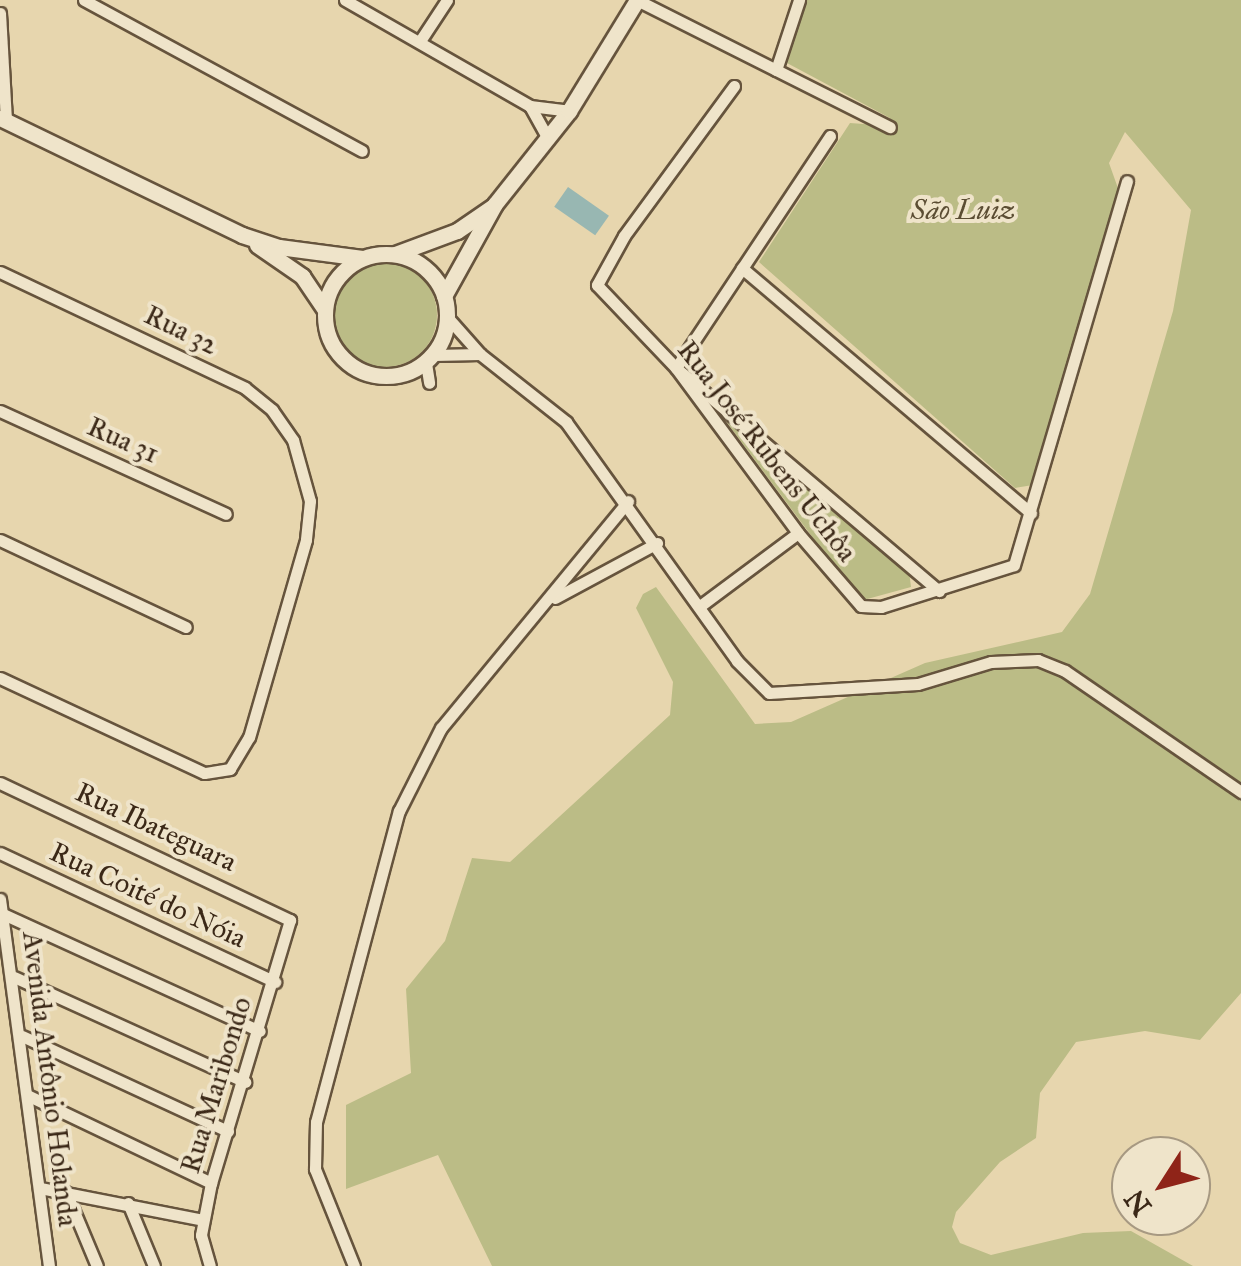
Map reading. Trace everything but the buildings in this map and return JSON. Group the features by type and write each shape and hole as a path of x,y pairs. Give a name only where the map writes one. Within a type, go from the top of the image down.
{"street":[{"path":"84,0 362,151"},
{"path":"345,0 530,106 569,111"},
{"path":"420,41 446,0"},
{"path":"444,296 495,204 569,111 637,0 890,127"},
{"path":"776,70 799,0"},
{"path":"0,14 3,119 242,234 302,276 324,309 334,349 358,370 388,377 430,359 480,354"},
{"name":"Rua José Rubens Uchôa","path":"734,86 624,236 597,285 676,368 854,603 881,607 939,590"},
{"path":"530,106 548,139"},
{"path":"830,136 676,368 939,590 1014,564 1127,180"},
{"path":"242,234 362,258 395,254 457,231 495,204"},
{"path":"395,254 425,268 444,296 448,318 480,354 566,422 769,694 918,684 991,662 1038,660 1066,671 1241,792"},
{"path":"324,309 336,278 362,258"},
{"path":"742,268 1031,514"},
{"name":"Rua 32","path":"0,272 245,388 272,410 307,472 306,540 241,758 218,775 204,773 0,678"},
{"path":"428,384 430,359 448,318"},
{"name":"Rua 31","path":"0,412 226,514"},
{"path":"354,1266 315,1169 316,1122 399,810 441,728 551,600 628,502"},
{"path":"700,606 798,534"},
{"path":"0,540 186,627"},
{"path":"551,600 657,543"},
{"name":"Rua Ibateguara","path":"0,783 290,920"},
{"name":"Rua Coité do Nóia","path":"0,853 274,982"},
{"name":"Avenida Antônio Holanda","path":"0,899 22,1036 49,1266"},
{"path":"3,914 260,1031"},
{"name":"Rua Maribondo","path":"210,1266 203,1220 210,1182 245,1082 290,920"},
{"path":"14,977 245,1082"},
{"path":"22,1036 228,1131"},
{"path":"29,1096 210,1182"},
{"path":"40,1188 203,1220"},
{"path":"66,1192 97,1266"},
{"path":"128,1203 154,1266"}],"green space":[{"name":"São Luiz","path":"807,0 1241,0 1241,993 1200,1040 1145,1031 1076,1042 1040,1093 1036,1138 1000,1162 956,1212 952,1227 960,1243 991,1255 1083,1233 1111,1232 1111,1236 1140,1236 1193,1266 492,1266 438,1155 346,1189 346,1105 411,1073 406,989 445,941 472,858 510,862 670,715 673,682 636,608 643,594 656,587 755,724 791,722 925,663 1062,632 1090,594 1173,311 1191,210 1125,132 1109,163 1119,191 1033,485 1015,488 759,262 850,123 890,126 890,118 787,63"},
{"path":"385,263 405,267 428,286 437,315 433,335 414,358 385,367 365,363 342,344 333,315 337,295 356,272"},
{"path":"716,408 909,571 911,587 860,601"}],"water":[{"path":"568,187 609,216 595,235 554,207"}]}
